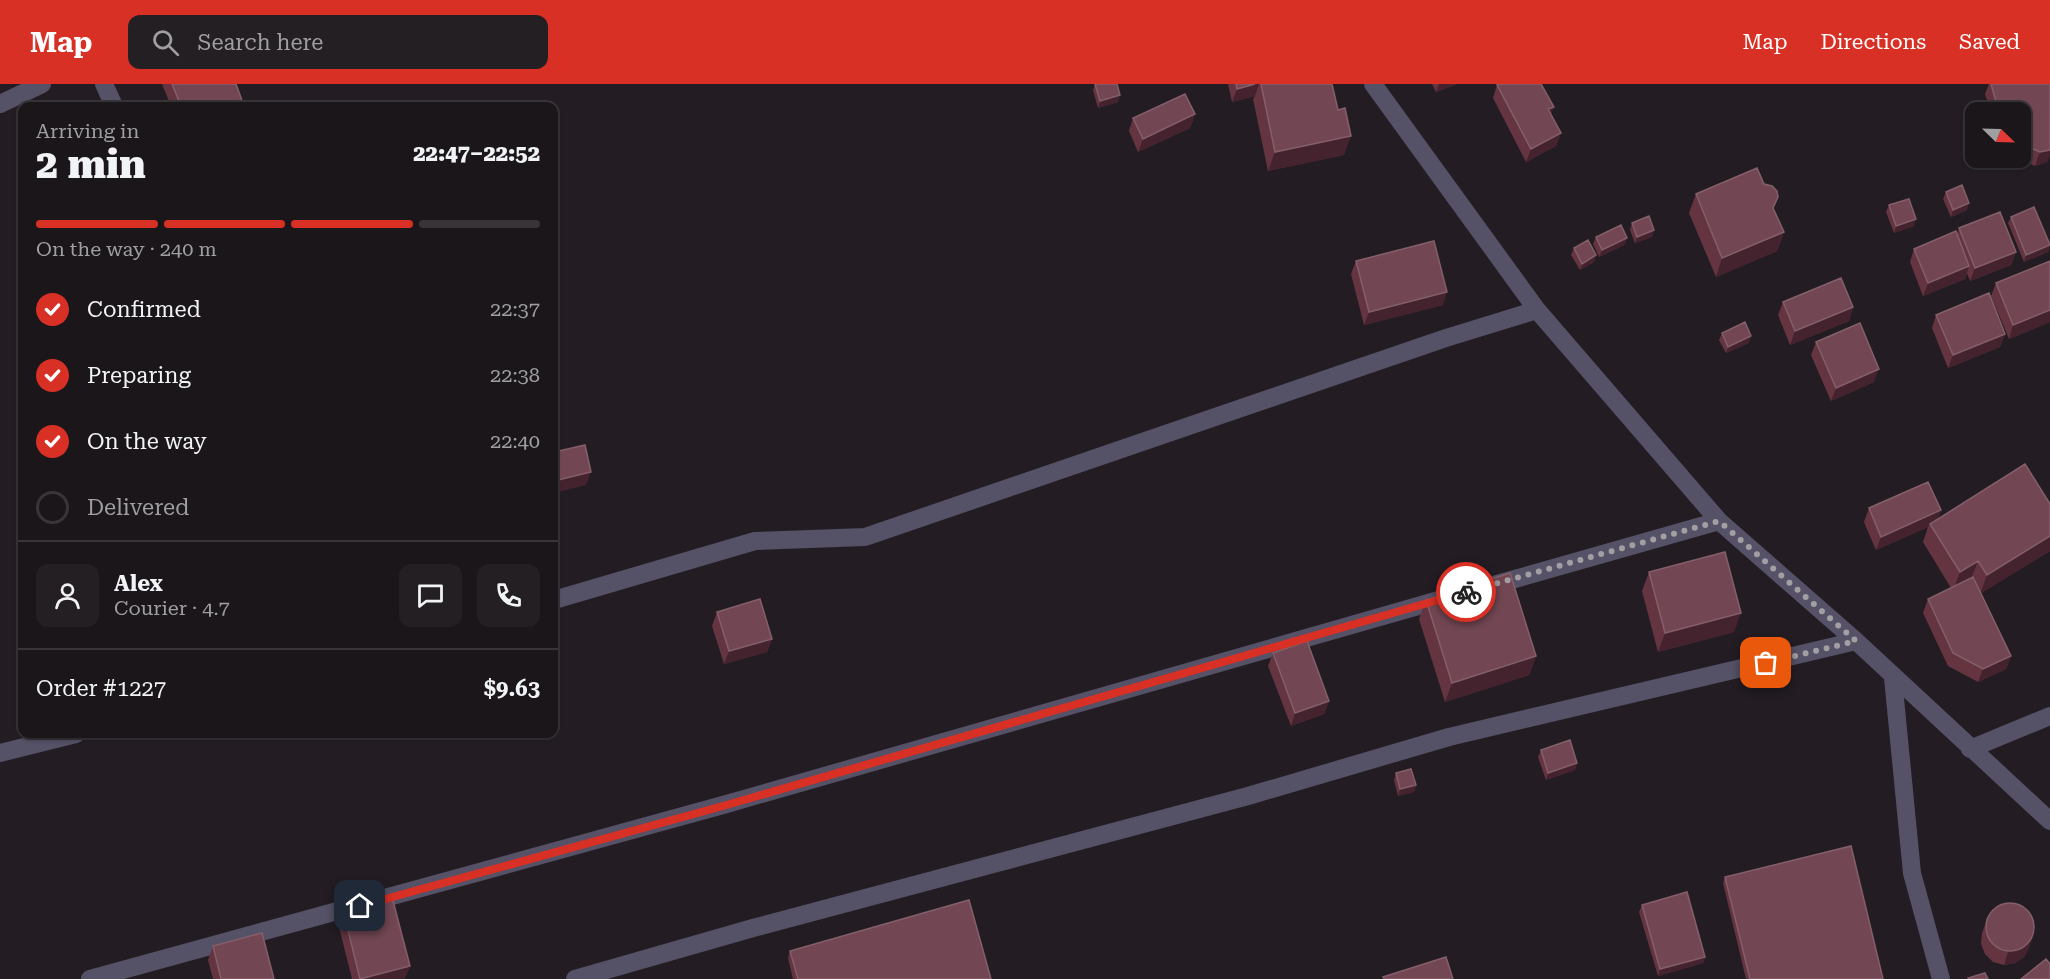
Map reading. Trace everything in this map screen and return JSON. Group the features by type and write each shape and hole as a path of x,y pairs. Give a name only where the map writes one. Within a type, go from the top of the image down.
{"street":[{"path":"0,104 42,84"},
{"path":"104,84 112,102"},
{"path":"1373,84 1537,310 1719,521 1856,641 1893,678 2050,821"},
{"path":"558,599 755,541 865,537 1446,338 1537,310"},
{"path":"90,979 723,806 1719,521"},
{"path":"575,979 764,925 1248,796 1449,737 1856,641"},
{"path":"1893,678 1912,873 1941,979"},
{"path":"1970,749 2050,716"},
{"path":"0,753 60,738"}],"building":[{"path":"172,84 236,84 243,102 179,102"},
{"path":"1095,84 1117,84 1120,95 1100,101"},
{"path":"1236,84 1255,84 1237,89"},
{"path":"1261,84 1332,84 1338,110 1345,108 1351,136 1275,152"},
{"path":"1541,84 1554,107 1548,109 1561,133 1531,149 1497,85"},
{"path":"1991,84 2050,84 2050,150 2040,152 2031,148 2031,102 1996,102"},
{"path":"1185,94 1195,114 1143,139 1133,118"},
{"path":"1757,168 1764,184 1772,186 1777,191 1778,197 1773,208 1784,232 1722,258 1696,194"},
{"path":"1962,185 1969,203 1953,210 1946,192"},
{"path":"1909,199 1916,219 1896,226 1889,205"},
{"path":"2034,207 2050,245 2026,255 2011,217"},
{"path":"2000,212 2016,252 1975,268 1959,228"},
{"path":"1649,216 1654,230 1637,237 1632,223"},
{"path":"1621,225 1627,238 1602,250 1596,237"},
{"path":"1956,231 1969,266 1928,283 1914,249"},
{"path":"1588,240 1596,255 1582,264 1574,248"},
{"path":"1434,241 1447,292 1369,312 1356,261"},
{"path":"2050,261 2050,310 2013,325 1996,283"},
{"path":"1841,278 1853,307 1795,331 1783,302"},
{"path":"1989,293 2005,334 1953,355 1936,315"},
{"path":"1745,322 1751,336 1728,347 1722,333"},
{"path":"1860,323 1879,369 1836,388 1816,342"},
{"path":"585,445 591,472 558,480 558,451"},
{"path":"2025,464 2050,504 2050,536 1987,575 1978,561 1960,572 1930,524"},
{"path":"1928,482 1941,510 1881,537 1869,508"},
{"path":"1725,552 1741,613 1665,633 1649,572"},
{"path":"1510,573 1536,656 1452,683 1426,600"},
{"path":"1973,577 2011,656 1983,669 1953,653 1928,599"},
{"path":"760,599 772,639 729,651 717,612"},
{"path":"1307,641 1329,701 1295,713 1273,653"},
{"path":"1570,740 1577,763 1548,773 1541,750"},
{"path":"1411,769 1416,785 1400,789 1396,773"},
{"path":"1851,846 1883,979 1750,979 1725,877"},
{"path":"1687,892 1705,957 1660,969 1642,905"},
{"path":"392,897 410,966 360,979 343,910"},
{"path":"969,900 991,979 798,979 790,951"},
{"path":"2005,903 2015,903 2030,913 2034,927 2033,936 2024,947 2015,951 2005,951 1990,941 1986,932 1986,922 1996,907"},
{"path":"262,933 274,979 221,979 213,946"},
{"path":"1446,957 1453,979 1384,979 1383,977"},
{"path":"2046,959 2050,964 2050,979 2021,979"},
{"path":"1985,973 1988,979 1968,978"}],"way so far":[{"path":"1466,592 1719,521 1856,641 1766,663"}],"route":[{"path":"360,906 723,806 1466,592"}]}
